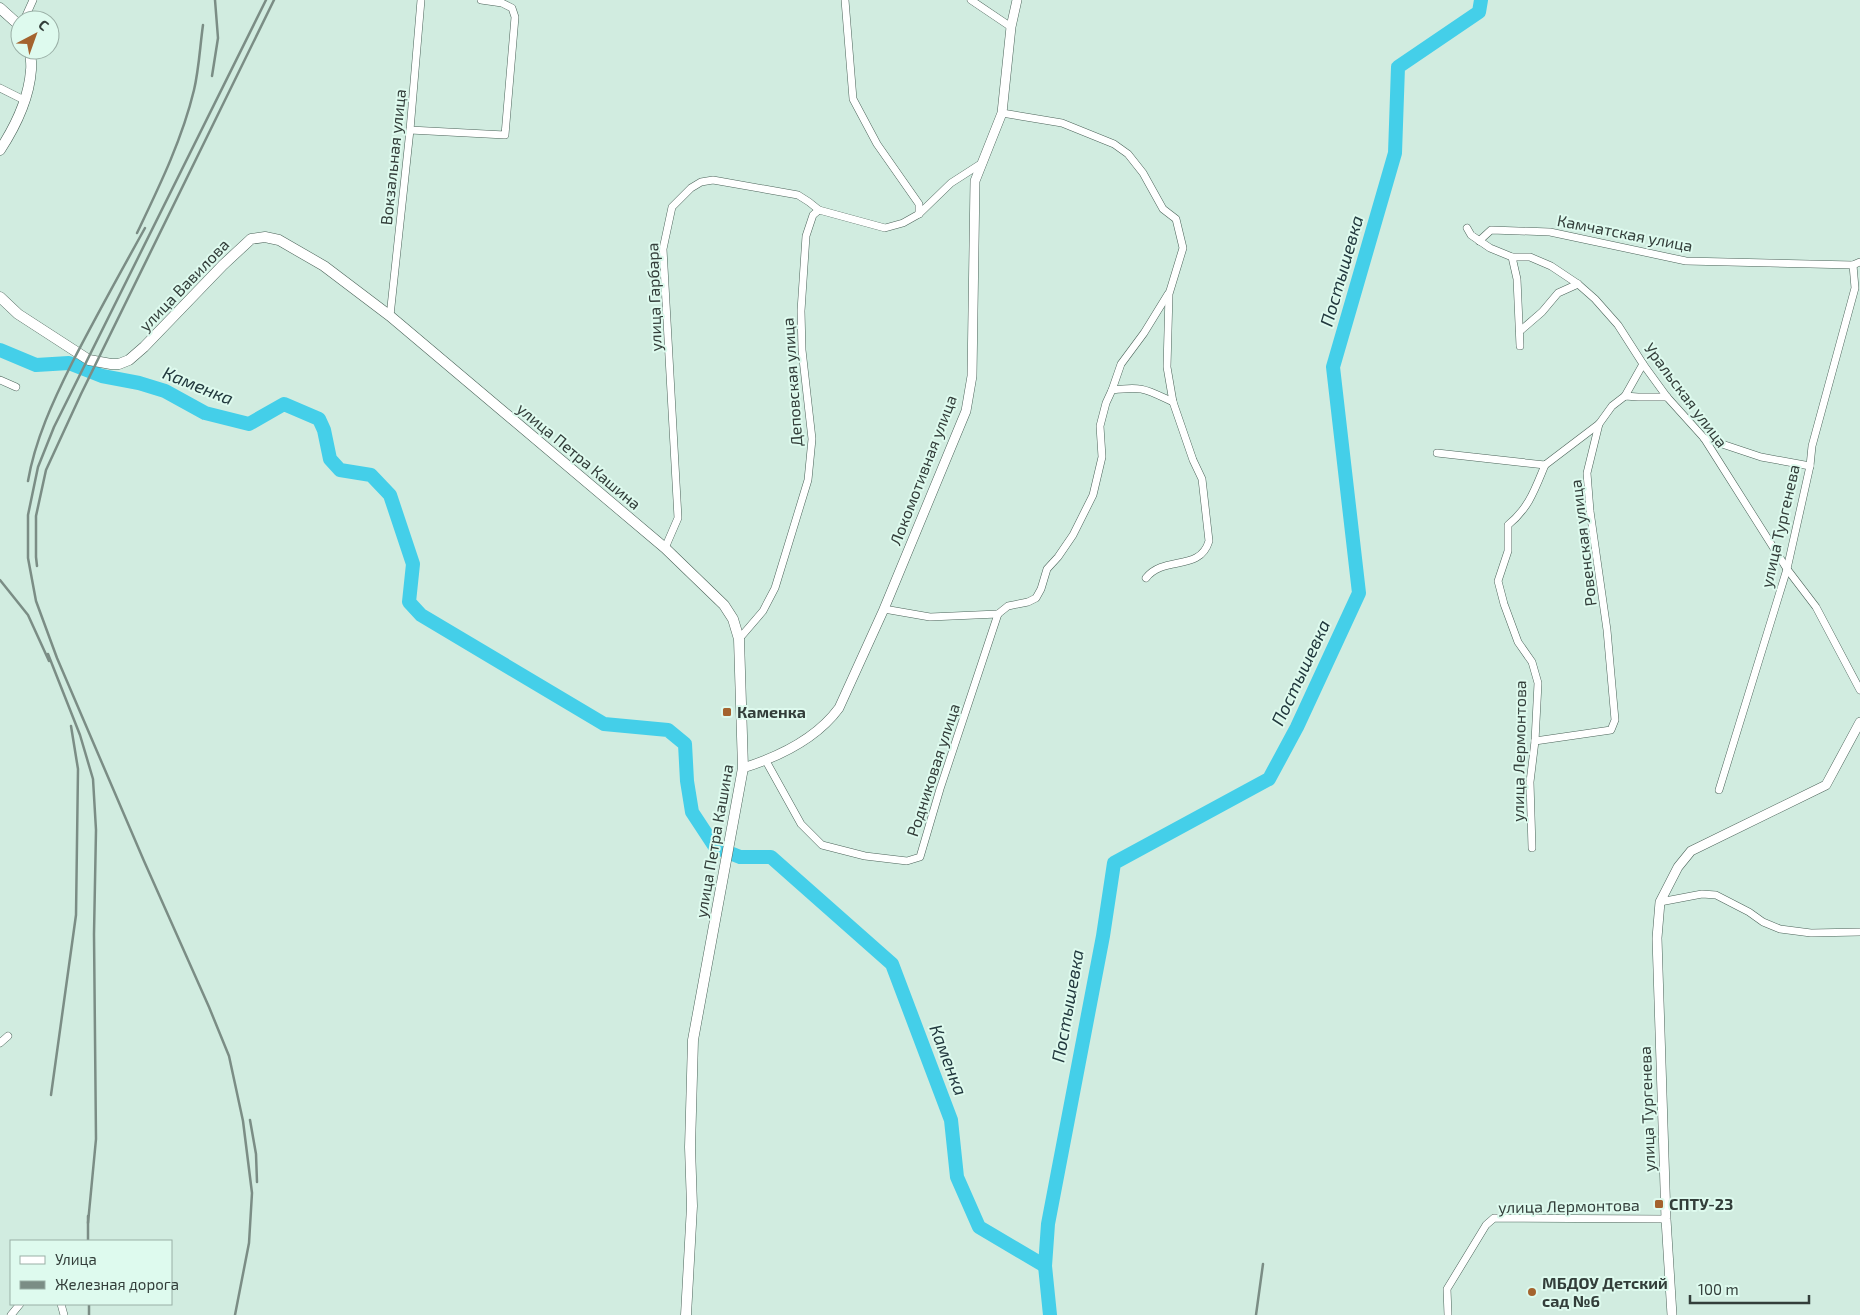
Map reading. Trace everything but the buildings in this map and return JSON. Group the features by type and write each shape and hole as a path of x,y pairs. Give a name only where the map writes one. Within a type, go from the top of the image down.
{"main road":[{"path":"0,8 10,17"},
{"path":"0,150 12,132 24,100 32,70 31,60"},
{"name":"улица Вавилова","path":"0,297 18,314 89,360 119,364 128,360 144,347 223,265 251,239 265,237 279,240 324,266 390,316"},
{"name":"улица Петра Кашина","path":"390,316 665,548 724,605 733,619 740,639 743,768 693,1040 690,1147 692,1206 686,1315"}],"street":[{"name":"Вокзальная улица","path":"390,316 410,130 421,0"},
{"path":"410,130 505,135 515,17 512,8 502,3 481,0"},
{"path":"846,0 853,99 877,144 920,204 919,214"},
{"path":"970,0 1011,27"},
{"name":"Локомотивная улица","path":"743,768 766,761 798,744 828,722 839,708 884,608 966,410 972,376 975,181 1002,113 1011,27 1017,0"},
{"path":"0,88 24,100"},
{"path":"884,608 930,617 998,614 1008,606 1028,602 1036,598 1047,569 1058,557 1073,534 1093,495 1102,457 1100,426 1106,403 1121,364 1169,294 1184,248 1176,219 1163,209 1143,173 1128,154 1114,144 1062,123 1002,113"},
{"path":"819,210 885,228 903,223 919,214 951,183 982,163"},
{"name":"улица Гарбара","path":"665,548 678,518 663,249 672,207 691,188 701,182 713,180 798,195 819,210"},
{"name":"Деповская улица","path":"740,639 763,611 775,588 808,480 812,439 802,350 800,311 806,236 813,215 819,210"},
{"name":"Уральская улица","path":"1467,228 1471,235 1490,248 1512,257 1530,257 1551,266 1578,284 1595,299 1618,325 1667,397 1704,438 1787,569 1816,607 1860,690"},
{"name":"Камчатская улица","path":"1478,241 1491,230 1550,232 1686,261 1856,263"},
{"path":"1512,257 1517,278 1520,346"},
{"name":"улица Тургенева","path":"1719,790 1787,569 1810,466 1812,446 1855,288 1856,263"},
{"path":"1520,331 1542,312 1558,293 1578,284"},
{"path":"1146,578 1149,574 1162,567 1196,559 1206,550 1209,541 1202,479 1193,460 1173,402 1166,367 1169,294"},
{"path":"1437,453 1545,465 1599,424 1612,406 1625,396 1643,364"},
{"path":"0,380 16,387"},
{"path":"1112,390 1134,387 1146,389 1173,402"},
{"path":"1625,396 1667,397"},
{"name":"Ровенская улица","path":"1535,741 1611,730 1614,726 1607,630 1590,511 1587,473 1599,424"},
{"path":"1704,438 1761,457 1810,466"},
{"name":"улица Лермонтова","path":"1532,848 1530,782 1535,741 1538,683 1532,662 1518,642 1498,581 1508,551 1508,525 1517,518 1531,499 1545,465"},
{"name":"Родниковая улица","path":"766,761 801,824 822,845 865,856 907,861 920,857 940,789 998,614"},
{"path":"1660,902 1678,866 1691,850 1826,785 1860,722"},
{"path":"1660,902 1702,894 1716,895 1780,929 1811,933 1860,932"},
{"name":"улица Тургенева","path":"1660,902 1657,938 1666,1219 1672,1315"},
{"path":"0,1043 8,1036"},
{"name":"улица Лермонтова","path":"1448,1315 1448,1289 1486,1225 1494,1218 1666,1219"},
{"path":"11,1315 19,1305"}],"waterway":[{"name":"Постышевка","path":"1050,1315 1045,1266 1048,1224 1103,936 1114,863 1269,779 1297,727 1359,593 1333,367 1395,153 1398,67 1479,12 1481,0"},
{"name":"Каменка","path":"0,350 36,365 69,363 102,376 139,383 165,391 205,413 249,424 284,404 319,419 324,430 330,459 340,470 371,475 390,495 413,564 409,602 421,615 604,724 668,730 685,744 687,781 692,812 715,847 740,857 771,857 892,964 951,1120 957,1177 979,1227 1045,1266"}],"railway":[{"path":"212,76 218,38 215,0"},
{"path":"235,1315 249,1243 252,1193 243,1121 229,1056 57,658 36,601 28,558 28,515 38,467 54,427 266,0"},
{"path":"37,566 36,516 46,470 81,394 274,0"},
{"path":"137,233 169,163 189,109 197,74 203,25"},
{"path":"28,481 40,436 58,392 145,228"},
{"path":"0,580 28,615 49,661"},
{"path":"48,654 80,735 93,779 96,830 94,934 96,1139 88,1223"},
{"path":"51,1095 76,915 78,769 71,726"},
{"path":"250,1120 256,1154 257,1182"},
{"path":"88,1216 88,1240"},
{"path":"1256,1315 1263,1264"},
{"path":"89,1305 89,1315"}],"place":[{"name":"Каменка","path":"727,712"},
{"name":"СПТУ-23","path":"1659,1204"},
{"name":"МБДОУ Детский сад №6","path":"1532,1292"}]}
